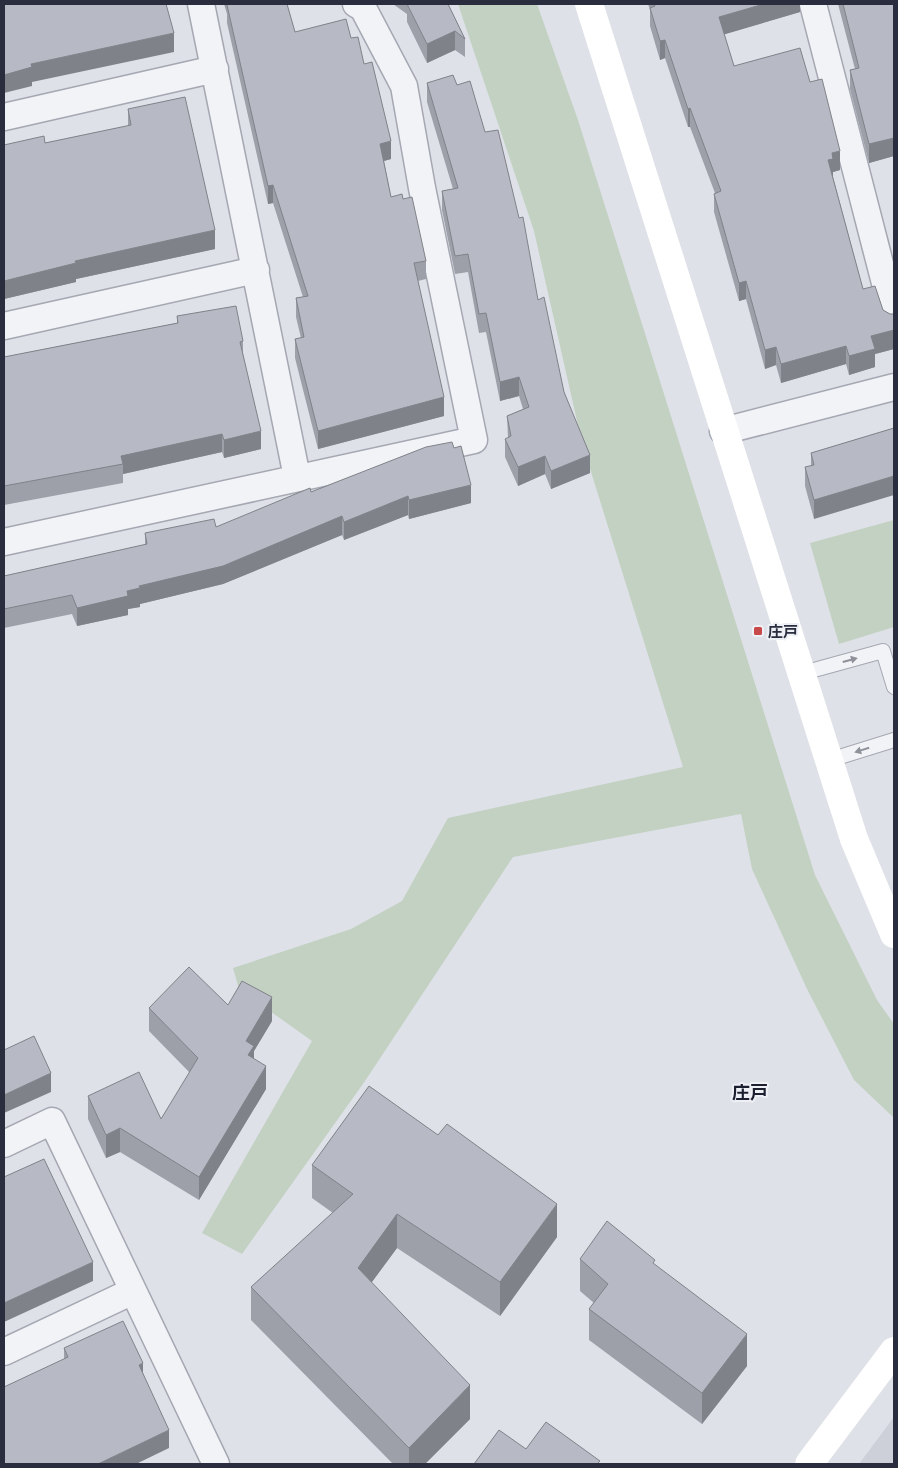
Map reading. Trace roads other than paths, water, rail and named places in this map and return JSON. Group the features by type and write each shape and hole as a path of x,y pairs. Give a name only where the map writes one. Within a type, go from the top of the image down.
{"street":[{"path":"201,4 297,477"},
{"path":"4,542 474,440 422,188 404,86 363,8 356,4"},
{"path":"589,4 723,430 803,673 854,839 886,919 894,934"},
{"path":"813,4 894,318"},
{"path":"4,117 215,69"},
{"path":"4,326 256,270"},
{"path":"723,430 894,387"},
{"path":"4,1144 52,1121 216,1464"},
{"path":"4,1352 134,1291"},
{"path":"809,1464 894,1351"}],"lane":[{"path":"803,673 883,651 894,688"},
{"path":"830,760 894,740"}],"place":[{"name":"庄戸","path":"758,631"}],"district":[{"name":"庄戸","path":"750,1092"}]}
